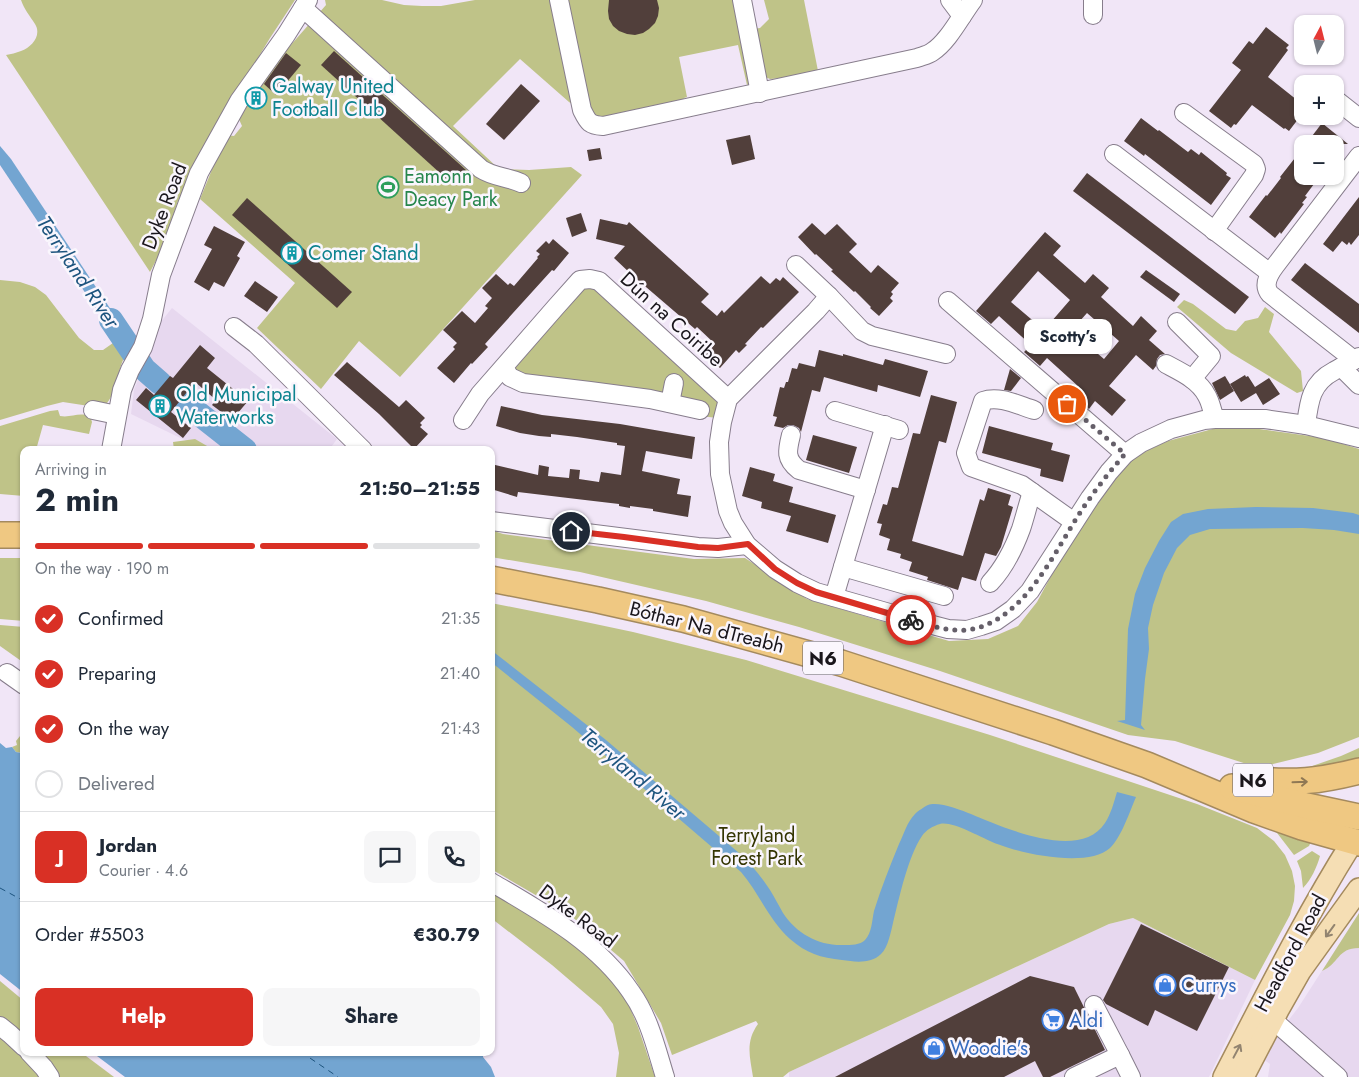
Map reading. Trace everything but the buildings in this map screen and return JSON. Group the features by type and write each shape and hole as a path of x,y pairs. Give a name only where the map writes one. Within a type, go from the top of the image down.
{"highway":[{"path":"0,535 20,535"},
{"name":"Bóthar Na dTreabh","path":"495,580 683,619 851,666 1053,732 1148,766 1254,810 1302,827 1357,838"},
{"name":"Bóthar Na dTreabh","path":"1148,766 1307,806 1359,817"},
{"name":"N6","path":"1148,766 1229,777 1289,782 1331,778 1359,771"}],"main road":[{"name":"Headford Road","path":"1243,1077 1330,878 1357,838"},
{"name":"Headford Road","path":"1224,1077 1359,888"}],"street":[{"path":"559,0 582,110 587,120 593,125 604,126 917,58 931,53 940,46 973,0"},
{"path":"742,0 760,93"},
{"path":"950,0 962,16"},
{"path":"305,4 480,170 521,183"},
{"name":"Dyke Road","path":"112,446 122,390 130,370 143,347 152,319 161,274 199,173 239,101 286,35 305,4"},
{"path":"1344,107 1359,118"},
{"path":"1184,113 1254,164 1256,169 1254,176 1214,231"},
{"path":"1114,154 1270,273"},
{"path":"1359,156 1270,273 1266,287 1270,294 1352,362 1359,384"},
{"path":"796,265 862,331 872,336 946,354"},
{"name":"Dún na Coiribe","path":"471,416 480,394 580,280 590,279 599,281 728,399"},
{"path":"829,296 728,399 719,442 720,474 728,511 733,523 748,544 775,569 797,583 816,592 921,622 948,629 967,630 996,621 1007,613 1030,591 1090,498 1125,454 1140,443 1171,429 1204,420 1265,419 1306,425 1359,438"},
{"path":"948,301 1125,454"},
{"path":"1177,322 1210,356 1192,379"},
{"path":"234,327 251,349 359,446"},
{"path":"1306,425 1312,392 1321,380 1352,362"},
{"path":"1166,364 1192,379 1200,386 1207,396 1215,419"},
{"path":"504,368 510,377 522,383 670,403 700,410"},
{"path":"670,403 674,383"},
{"path":"1034,410 1000,400 989,399 983,401 966,453 971,467 1022,485 1074,522"},
{"path":"93,410 117,415"},
{"path":"834,597 866,490 892,427 835,411"},
{"path":"792,435 788,447 788,456 792,464 799,470 866,490"},
{"path":"990,583 997,575 1021,529 1032,492"},
{"path":"495,522 698,547 718,548 748,544"},
{"path":"843,567 944,596"},
{"path":"7,673 20,682"},
{"name":"Dyke Road","path":"495,884 563,926 618,974 642,1010 665,1077"},
{"path":"1300,971 1298,992 1290,1004 1288,1017 1306,1049"},
{"path":"1094,1005 1131,1077"},
{"path":"1267,1019 1338,1077"},
{"path":"0,1026 20,1043"},
{"path":"1074,1077 1120,1055"},
{"path":"33,1056 50,1077"}],"shaded area":[{"path":"172,308 337,439 332,446 197,446 131,414 134,390 160,323"},
{"path":"1359,913 1359,1077 1268,1077 1270,1064 1260,1057 1298,1008"},
{"path":"1133,918 1255,980 1209,1077 789,1077 789,1072 1109,924"}],"green space":[{"path":"21,0 295,0 213,132 178,201 161,251 150,272 6,55 25,49 32,44 37,36 37,28"},
{"name":"Eamonn Deacy Park","path":"325,0 382,0 404,5 441,6 475,0 554,0 574,103 569,102 520,59 453,126 499,169 529,170 571,167 582,175 400,377 359,341 321,389 257,328 295,283 200,199 226,135 234,136 242,126 238,117 260,80 326,5"},
{"path":"565,0 736,0 751,82 747,85 738,45 679,57 687,97 684,98 682,104 592,121"},
{"path":"764,0 804,0 819,76 784,84 782,78 770,79 765,77 753,29 760,28 769,19"},
{"path":"0,280 20,282 35,287 46,295 79,338 94,350 103,350 113,343 120,346 126,354 111,398 107,403 89,406 63,402 0,420"},
{"path":"585,287 592,287 600,292 718,400 717,418 701,416 680,394 665,390 661,393 519,374 515,369 515,361"},
{"path":"1184,300 1193,304 1226,329 1236,331 1245,321 1258,318 1265,307 1274,314 1269,332 1301,371 1303,391 1297,393 1231,353 1177,307"},
{"path":"58,410 60,416 90,416 92,422 89,434 43,425 37,446 20,446 20,496 0,494 0,426"},
{"path":"1220,427 1245,427 1324,438 1359,449 1359,737 1318,753 1269,765 1253,766 1175,741 1128,735 940,671 799,627 706,601 580,572 495,558 495,531 503,534 694,559 745,558 807,599 949,641 988,639 1018,626 1037,602 1086,517 1117,474 1130,461 1168,441"},
{"path":"195,439 207,446 174,446 173,442"},
{"path":"0,558 20,558 20,621 0,619"},
{"name":"Terryland Forest Park","path":"495,604 633,632 746,660 990,735 1197,804 1257,828 1274,841 1285,855 1292,871 1295,886 1294,901 1290,915 1255,980 1133,918 1109,924 789,1072 783,1077 753,1077 749,1050 751,1037 758,1024 756,1021 672,1055 661,1023 624,961 570,915 495,871"},
{"path":"0,625 20,627 20,660 0,646"},
{"path":"20,736 20,753 16,752 12,747 17,745 16,741"},
{"path":"1359,748 1359,762 1295,772 1341,756"},
{"path":"1274,829 1312,839 1309,846 1294,855"},
{"path":"1312,851 1320,856 1309,881 1303,888 1301,871 1297,861"},
{"path":"495,894 569,941 599,967 624,994 638,1027 655,1077 616,1077 619,1053 613,1024 601,1007 552,965 495,921"},
{"path":"1359,913 1359,948 1342,953 1328,968 1322,971"},
{"path":"0,981 20,998 20,1036 0,1019"},
{"path":"0,1033 15,1046 20,1052 20,1056 24,1056 42,1077 0,1077"},
{"path":"39,1056 86,1056 114,1077 56,1077"}],"water":[{"path":"0,146 11,159 133,343 126,354 0,165"},
{"path":"1256,507 1313,508 1353,513 1359,515 1359,534 1303,528 1210,529 1190,535 1177,548 1164,573 1153,605 1148,628 1149,649 1141,725 1145,730 1117,721 1125,720 1128,629 1135,594 1145,568 1171,522 1183,514 1208,509"},
{"path":"495,653 606,740 739,853 763,880 783,913 795,927 817,941 835,945 861,943 867,937 880,894 906,828 915,814 928,805 950,806 1020,833 1060,841 1078,840 1093,834 1105,823 1117,792 1136,797 1114,844 1099,854 1085,857 1051,857 1033,854 1002,846 965,829 951,825 940,824 932,827 922,836 912,855 904,878 886,948 877,957 863,962 827,958 808,951 790,939 770,915 741,872 572,727 495,665"},
{"path":"0,743 6,748 12,747 16,752 20,753 20,990 0,974"},
{"path":"97,1056 483,1056 495,1077 125,1077"}],"waterway":[{"name":"Terryland River","path":"111,320 144,369 160,383"},
{"name":"Terryland River","path":"184,402 240,446"}],"ferry route":[{"path":"0,888 20,899"},
{"path":"307,1056 338,1077"}],"way so far":[{"path":"911,620 948,629 967,630 996,621 1013,609 1030,591 1090,498 1125,454 1067,404"}],"place":[{"name":"Galway United Football Club","path":"256,98"},
{"name":"Eamonn Deacy Park","path":"388,187"},
{"name":"Comer Stand","path":"292,253"},
{"name":"Scotty’s","path":"1067,404"},
{"name":"Old Municipal Waterworks","path":"160,406"},
{"name":"Currys","path":"1165,985"},
{"name":"Aldi","path":"1053,1020"},
{"name":"Woodie's","path":"934,1048"}],"route":[{"path":"571,531 698,547 718,548 748,544 775,569 816,592 911,620"}]}
